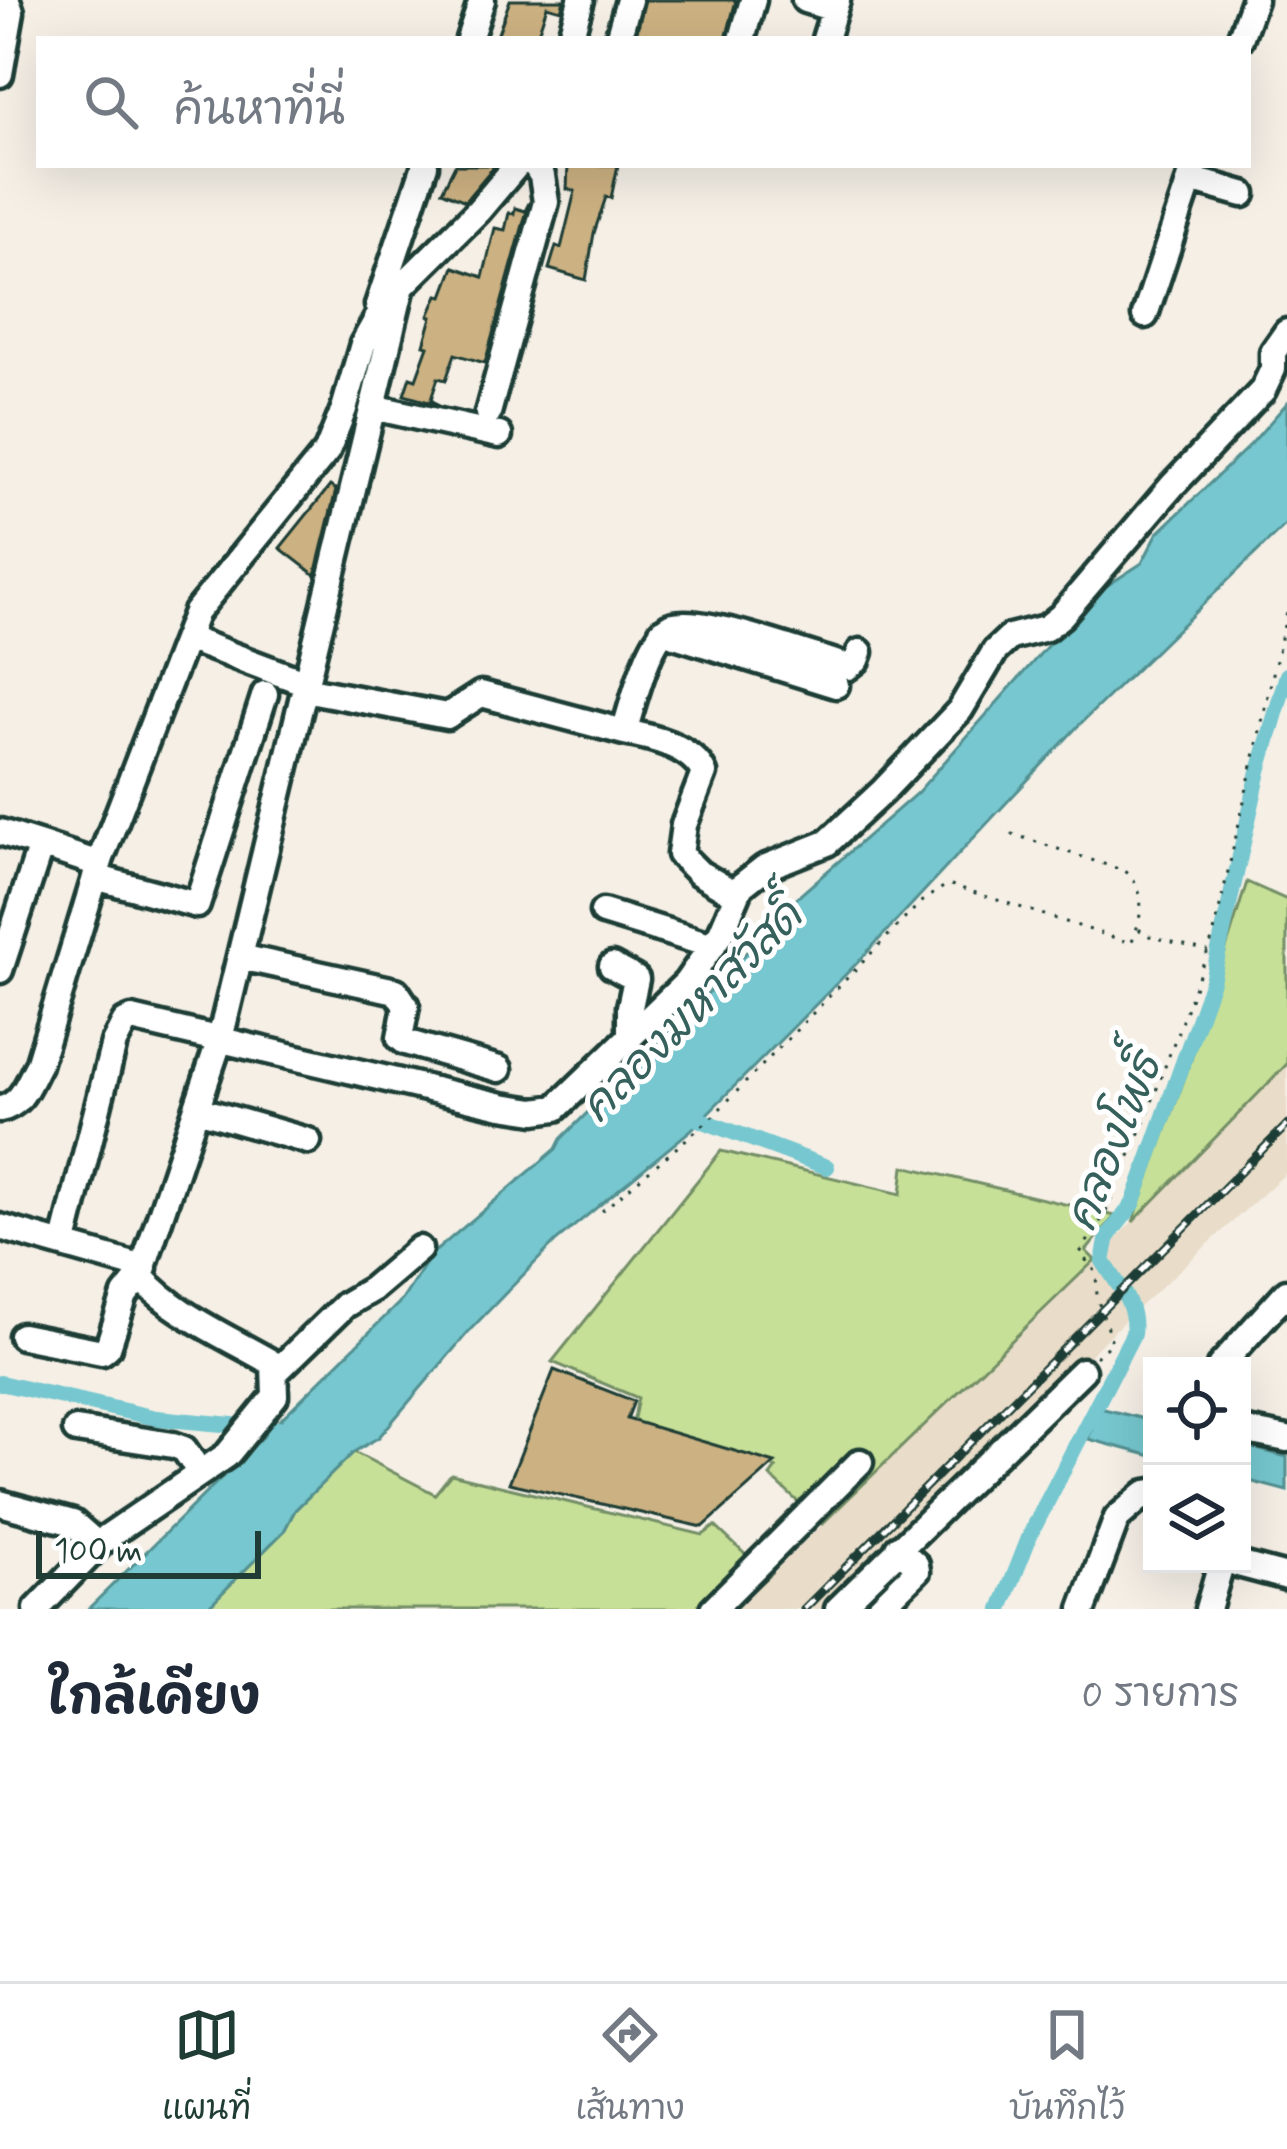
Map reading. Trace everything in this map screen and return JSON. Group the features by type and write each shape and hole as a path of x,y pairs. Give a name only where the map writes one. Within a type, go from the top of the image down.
{"street":[{"path":"0,74 11,12 7,0"},
{"path":"470,36 482,0"},
{"path":"571,36 581,0"},
{"path":"619,36 629,0"},
{"path":"743,36 754,0"},
{"path":"805,0 836,4 826,36"},
{"path":"1241,36 1254,0"},
{"path":"0,1108 22,1096 38,1065 97,871 196,612 327,451 424,168"},
{"path":"374,321 514,168"},
{"path":"373,407 494,424 546,202 538,168"},
{"path":"1145,315 1193,172 1243,194"},
{"path":"22,1336 102,1352 108,1347 125,1295 142,1272 220,1039 402,286"},
{"path":"64,1242 114,1043 125,1022 132,1019 502,1106 549,1111 686,983 713,946 736,896 764,868 826,843 960,710 995,651 1010,638 1046,628 1060,616 1172,486 1255,400 1270,377 1278,340 1287,332"},
{"path":"624,731 662,631 670,624 685,622 747,635 848,667 860,652"},
{"path":"662,631 836,685"},
{"path":"186,638 305,686 447,716 481,694 668,745 703,766 704,773 680,839 680,854 699,873 736,896"},
{"path":"0,832 197,905 265,694"},
{"path":"0,970 41,845"},
{"path":"603,912 713,946"},
{"path":"240,957 396,991 406,1006 400,1038 405,1042 499,1069"},
{"path":"612,966 636,979 630,1034"},
{"path":"196,1109 308,1141"},
{"path":"0,1227 64,1242 142,1272 151,1289 274,1364 276,1384"},
{"path":"38,1609 98,1545 244,1438 276,1384 345,1305 419,1249"},
{"path":"1228,1357 1287,1292"},
{"path":"838,1609 1082,1371"},
{"path":"76,1430 173,1445 204,1468"},
{"path":"1251,1432 1287,1439"},
{"path":"712,1609 860,1462"},
{"path":"1083,1609 1117,1518 1143,1495"},
{"path":"0,1503 74,1523 98,1545"},
{"path":"878,1609 918,1568 898,1549"},
{"path":"1251,1567 1287,1577"},
{"path":"1208,1609 1218,1573"}],"path":[{"path":"1082,1371 1112,1342 1097,1298 1096,1272 1080,1253 1105,1214 1143,1126 1208,951 1287,612"},
{"path":"602,1211 710,1119 922,901 948,884 1130,943 1138,928 1138,881 1125,872 1004,831"},
{"path":"1138,928 1145,935 1208,951"}],"shaded area":[{"path":"1287,1064 1287,1172 1126,1319 835,1609 734,1609 1048,1308"}],"green space":[{"path":"1247,882 1287,900 1287,1064 1133,1222 1190,1063"},
{"path":"721,1151 901,1194 904,1166 1115,1216 1086,1251 1095,1260 822,1524 770,1476 776,1468 633,1423 638,1398 552,1362"},
{"path":"354,1452 435,1494 451,1474 703,1535 715,1526 768,1576 733,1609 206,1609"}],"water":[{"path":"1287,403 1287,523 1077,727 859,961 691,1130 556,1241 470,1330 379,1437 354,1452 295,1510 284,1531 206,1609 88,1609 402,1300 432,1254 556,1149 732,969 784,909 917,793 1099,591 1142,563 1157,534"},
{"path":"1100,1408 1143,1419 1143,1454 1088,1439"},
{"path":"1251,1447 1287,1457 1287,1491 1251,1481"}],"building":[{"path":"510,0 564,0 561,10 547,6 537,36 497,36"},
{"path":"645,0 736,0 727,36 636,36"},
{"path":"454,168 492,168 465,201 442,191"},
{"path":"568,168 617,168 611,198 606,197 594,233 586,280 549,269 556,246 561,248 575,191 567,189"},
{"path":"529,203 485,363 455,354 446,380 438,378 431,399 436,404 404,395 410,377 416,379 428,346 424,345 429,316 454,267 483,277 495,228 505,230 509,213 514,214 515,208 525,211"},
{"path":"330,486 336,490 315,575 280,548"},
{"path":"554,1370 634,1401 627,1419 775,1463 703,1527 509,1483"}],"waterway":[{"name":"คลองโพธิ์","path":"1001,1609 1031,1533 1133,1334 1129,1304 1103,1261 1108,1236 1133,1204 1212,981 1259,771 1287,675"},
{"path":"682,1113 827,1167"},
{"path":"0,1383 156,1418 288,1430"}],"railway":[{"path":"804,1609 1287,1125"}],"water label":[{"name":"คลองมหาสวัสดิ์","path":"690,1010"}]}
